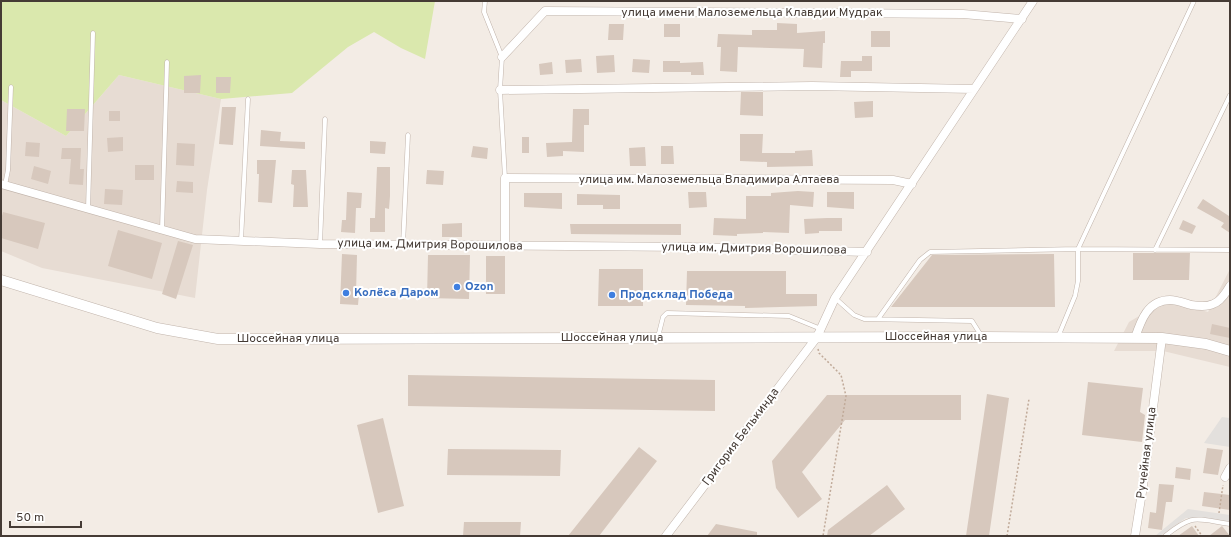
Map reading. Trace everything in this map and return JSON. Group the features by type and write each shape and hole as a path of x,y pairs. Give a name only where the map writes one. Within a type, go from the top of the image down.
{"street":[{"name":"Григория Белькинда","path":"666,536 819,333 835,298 1033,1"},
{"name":"улица имени Малоземельца Клавдии Мудрак","path":"502,57 544,11 963,14 1022,19"},
{"path":"500,90 812,86 974,89"},
{"path":"505,178 506,246"},
{"name":"улица им. Малоземельца Владимира Алтаева","path":"505,178 893,180 912,184"},
{"name":"улица им. Дмитрия Ворошилова","path":"3,184 162,232 194,240 320,244 689,248 867,252"},
{"name":"Шоссейная улица","path":"1,280 157,328 218,339 658,338 819,333 983,337 1162,338 1206,344 1230,351"},
{"path":"1134,338 1141,318 1149,308 1159,302 1171,300 1200,306 1213,304 1222,297 1230,286"},
{"name":"Ручейная улица","path":"1134,536 1146,463 1162,338"},
{"path":"1225,477 1230,469"}],"lane":[{"path":"485,1 484,12 502,57 500,90 505,178"},
{"path":"1058,338 1075,296 1078,281 1078,249 1194,1"},
{"path":"88,209 93,33"},
{"path":"162,232 167,62"},
{"path":"3,184 8,170 11,87"},
{"path":"1155,250 1230,95"},
{"path":"241,241 248,99"},
{"path":"320,244 325,118"},
{"path":"403,245 408,135"},
{"path":"878,319 920,260 930,252 1078,249 1230,250"},
{"path":"835,298 854,315 864,319 972,321 983,337"},
{"path":"658,338 663,317 667,312 789,316 819,333"},
{"path":"1165,536 1181,523 1192,519 1230,524"}],"path":[{"path":"819,333 819,354 841,375 846,396 823,536"},
{"path":"1007,536 1029,399"},
{"path":"1219,513 1225,477"},
{"path":"1192,519 1202,536"}],"shaded area":[{"path":"119,75 221,99 207,190 195,298 42,268 1,251 1,100 66,136"},
{"path":"1230,269 1230,367 1163,351 1114,351 1129,322 1166,300 1208,312"},
{"path":"1222,417 1230,418 1230,447 1204,443"},
{"path":"1188,509 1230,515 1230,525 1186,518 1160,536 1155,536"}],"green space":[{"path":"1,1 435,1 425,59 401,48 374,32 348,47 292,93 221,99 119,75 66,136 1,100"}],"building":[{"path":"777,23 797,24 797,33 825,31 822,68 803,67 804,49 738,47 737,72 720,71 721,47 717,47 718,34 752,35 752,30 777,30"},
{"path":"609,24 624,24 623,40 608,40"},
{"path":"664,24 680,24 680,37 664,37"},
{"path":"871,31 890,31 890,47 871,47"},
{"path":"614,55 615,72 597,73 596,56"},
{"path":"862,56 872,56 872,71 851,71 851,77 840,77 841,61 862,61"},
{"path":"581,59 582,72 566,73 565,60"},
{"path":"633,59 650,60 649,73 632,72"},
{"path":"663,61 680,61 680,63 703,62 704,75 691,75 691,72 663,72"},
{"path":"552,62 553,74 540,75 539,64"},
{"path":"201,75 200,93 184,93 184,76"},
{"path":"216,77 231,77 230,93 216,93"},
{"path":"741,92 763,92 763,116 740,115"},
{"path":"873,101 873,117 855,118 854,102"},
{"path":"222,107 236,107 233,145 219,144"},
{"path":"67,109 85,109 84,131 66,131"},
{"path":"573,109 589,109 589,125 584,125 584,152 563,151 563,156 547,157 546,143 572,142"},
{"path":"109,111 120,111 120,121 109,121"},
{"path":"261,130 281,132 280,141 305,142 305,149 260,146"},
{"path":"740,134 763,134 762,153 795,153 795,151 812,150 813,166 767,167 767,162 740,161"},
{"path":"123,137 123,151 108,152 107,138"},
{"path":"522,137 529,137 529,153 522,153"},
{"path":"370,141 386,142 385,154 370,153"},
{"path":"26,142 40,143 39,157 25,156"},
{"path":"177,143 195,144 194,166 176,165"},
{"path":"473,146 488,148 487,159 471,157"},
{"path":"661,146 673,146 674,164 661,164"},
{"path":"645,147 646,166 630,166 629,148"},
{"path":"62,148 81,148 80,169 84,169 83,185 69,184 71,159 61,159"},
{"path":"257,160 276,160 272,203 258,202 259,174 257,174"},
{"path":"135,165 154,165 154,180 135,180"},
{"path":"34,166 51,171 48,184 31,179"},
{"path":"377,167 390,167 389,209 385,208 385,232 370,232 370,218 375,218"},
{"path":"292,170 306,170 308,207 293,207 294,185 291,184"},
{"path":"427,170 444,171 443,185 426,184"},
{"path":"177,181 193,182 193,193 176,192"},
{"path":"105,189 123,190 122,205 104,204"},
{"path":"798,191 814,192 813,207 790,205 789,233 763,232 737,234 737,236 713,235 714,218 746,219 746,196 771,196 771,193"},
{"path":"347,192 362,193 361,208 356,208 355,233 341,232 342,220 346,220"},
{"path":"688,192 706,192 707,207 689,208"},
{"path":"827,192 854,192 854,209 827,207"},
{"path":"524,193 562,193 562,209 524,207"},
{"path":"577,194 620,195 620,209 603,209 603,205 577,205"},
{"path":"1203,199 1229,216 1230,213 1230,233 1221,227 1224,223 1197,208"},
{"path":"3,212 45,223 38,249 1,238 1,220"},
{"path":"842,218 842,231 819,231 819,233 805,234 804,219"},
{"path":"1183,220 1196,226 1192,234 1179,229"},
{"path":"462,223 462,237 442,237 442,224"},
{"path":"570,224 681,224 681,235 571,234"},
{"path":"118,230 162,243 152,279 108,266"},
{"path":"178,241 193,245 176,299 162,294"},
{"path":"1133,253 1190,253 1189,280 1133,280"},
{"path":"342,254 357,255 356,294 359,294 358,305 340,304"},
{"path":"1054,254 1055,307 891,307 932,255"},
{"path":"428,255 470,255 469,299 427,298"},
{"path":"486,256 505,256 505,294 486,294"},
{"path":"599,269 643,269 643,306 598,306"},
{"path":"687,271 786,271 786,294 817,294 817,306 745,308 745,306 686,305"},
{"path":"1212,324 1230,328 1230,338 1210,334"},
{"path":"408,375 715,380 715,411 408,406"},
{"path":"1088,382 1143,388 1140,412 1145,415 1142,442 1082,435"},
{"path":"987,394 1009,398 989,536 966,536"},
{"path":"827,395 961,395 961,420 845,420 802,472 822,499 798,518 776,488 772,461"},
{"path":"383,418 404,506 378,513 357,425"},
{"path":"639,447 657,461 599,536 568,536"},
{"path":"1207,448 1223,450 1218,475 1203,473"},
{"path":"448,449 561,450 560,476 447,475"},
{"path":"1176,467 1191,469 1190,480 1175,478"},
{"path":"1159,484 1174,485 1172,502 1166,502 1162,530 1148,528 1150,512 1156,513"},
{"path":"887,485 905,509 869,536 827,536 828,530"},
{"path":"1204,492 1230,495 1230,510 1202,506"},
{"path":"464,522 521,522 520,536 463,536"},
{"path":"716,524 757,532 757,536 707,536"},
{"path":"1192,526 1199,536 1178,536"},
{"path":"1222,526 1230,536 1209,536"}],"place":[{"name":"Ozon","path":"457,287"},
{"name":"Колёса Даром","path":"346,293"},
{"name":"Продсклад Победа","path":"612,295"}]}
